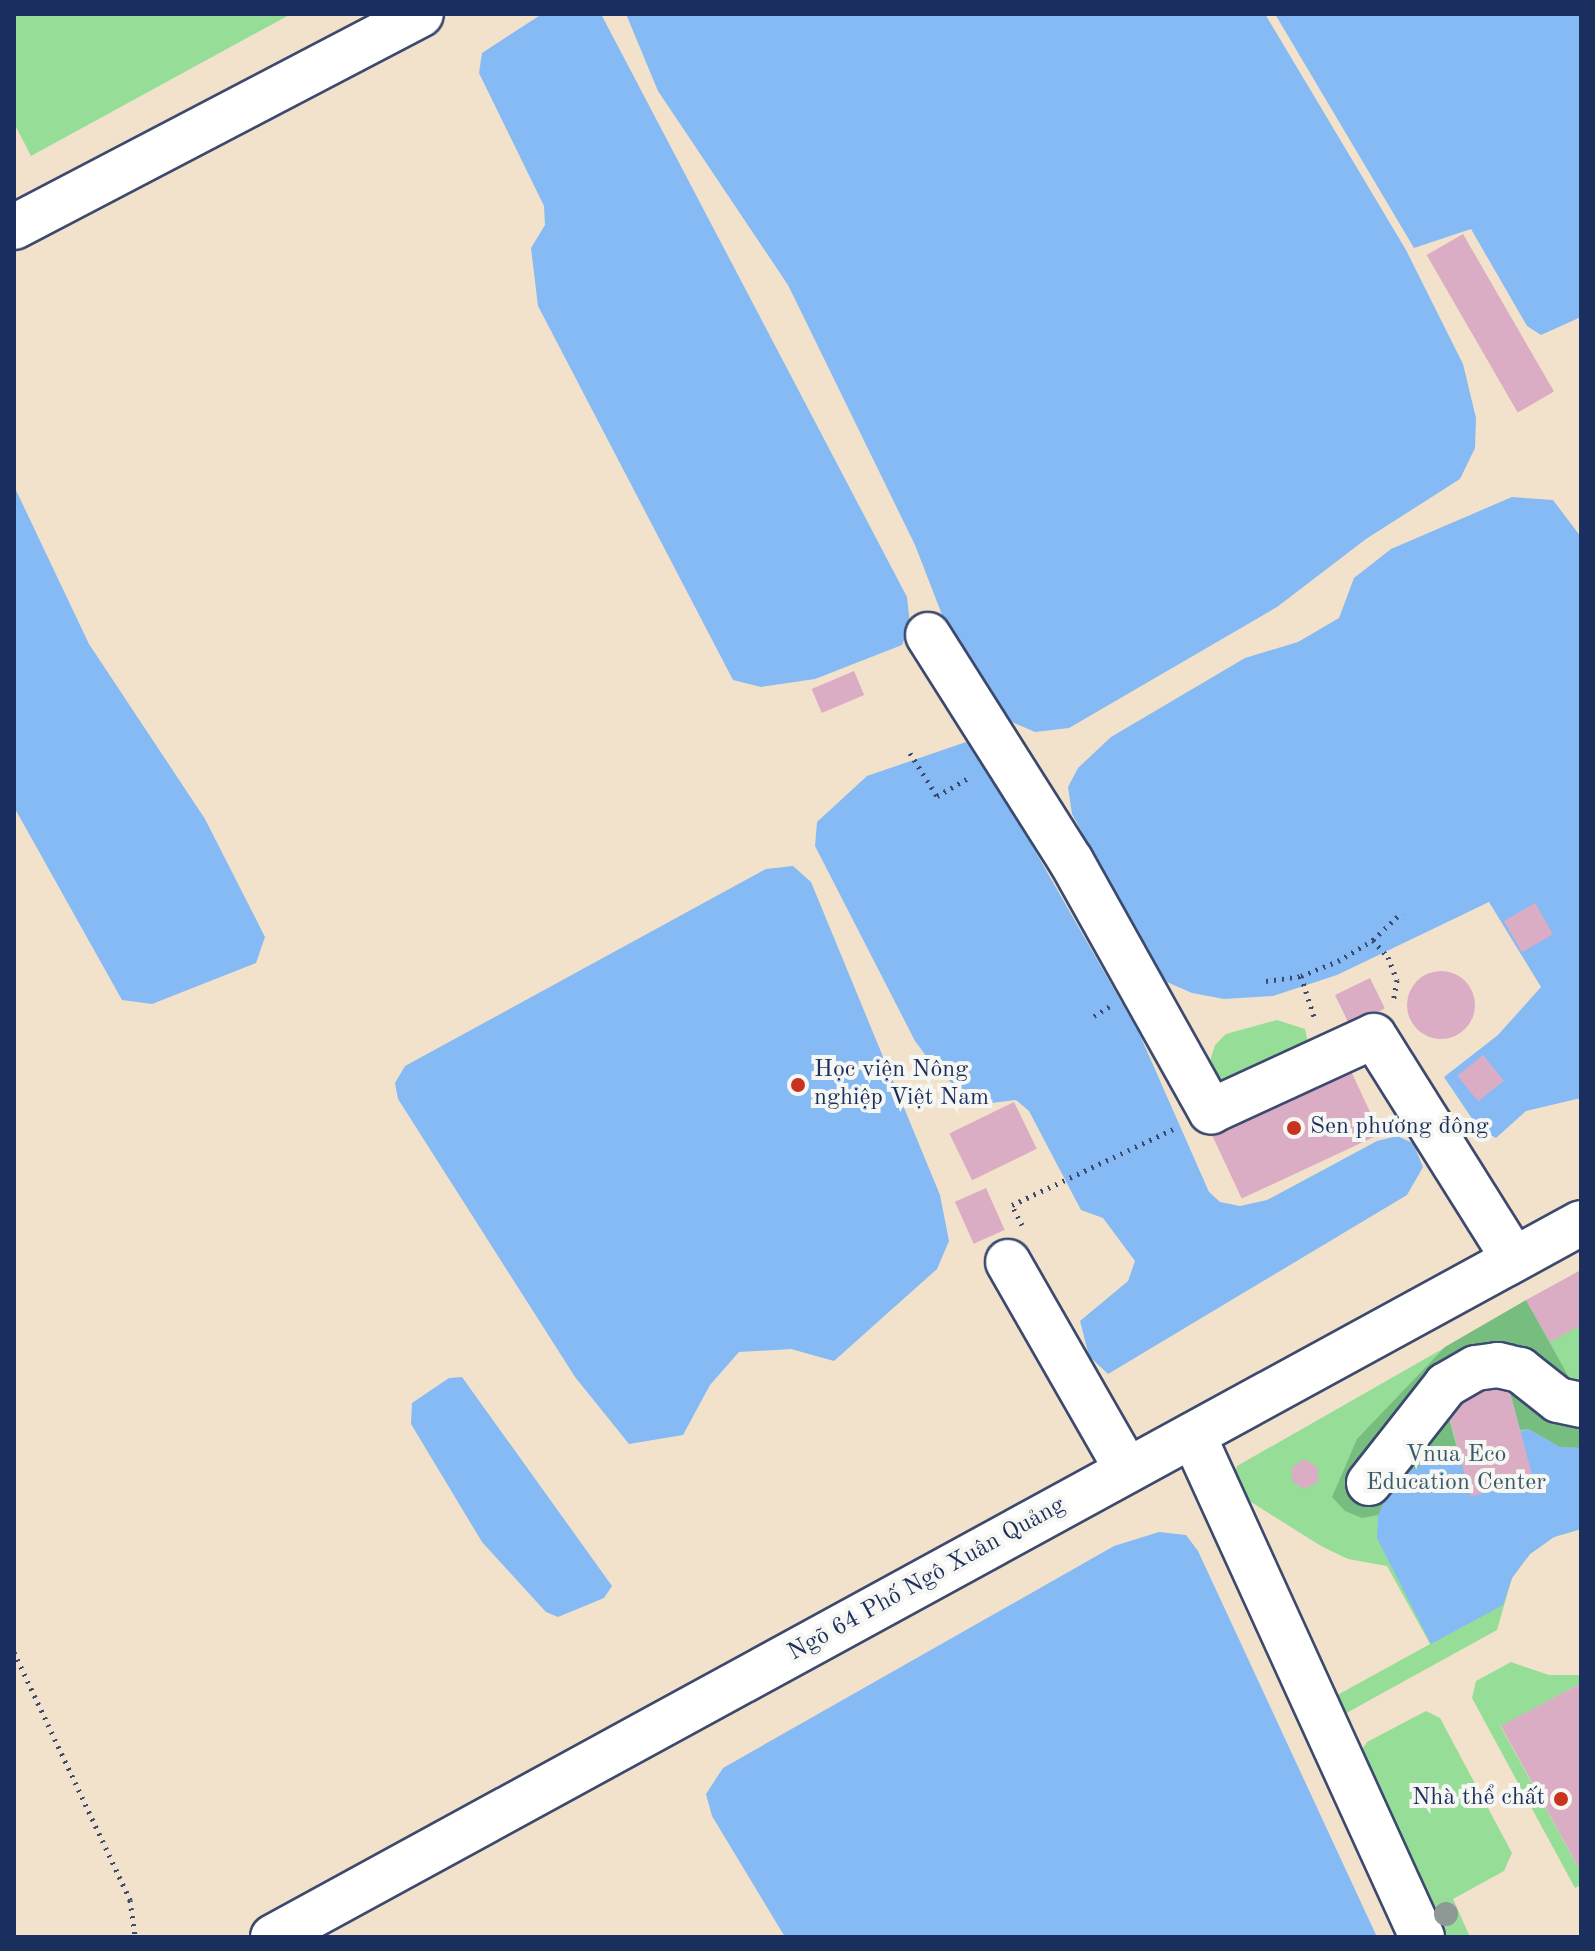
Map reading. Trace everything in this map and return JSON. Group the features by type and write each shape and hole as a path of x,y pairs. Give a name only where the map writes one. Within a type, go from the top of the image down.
{"street":[{"path":"14,227 421,14"},
{"path":"928,635 1064,849 1211,1111 1374,1036 1514,1259"},
{"name":"Ngõ 64 Phố Ngô Xuân Quảng","path":"273,1937 1581,1223"},
{"path":"1008,1262 1127,1470"},
{"path":"1369,1483 1446,1385 1476,1368 1498,1365 1520,1370 1558,1400 1581,1405"},
{"path":"1193,1435 1422,1937"}],"path":[{"path":"910,753 937,796 985,767"},
{"path":"1266,981 1301,976 1373,940 1402,912"},
{"path":"1373,940 1388,957"},
{"path":"1301,976 1303,995"},
{"path":"1008,1262 1034,1250 1012,1205 1183,1124"},
{"path":"14,1652 130,1900 135,1937"}],"green space":[{"path":"14,14 291,14 31,156 14,123"},
{"path":"1277,1020 1305,1029 1309,1047 1230,1091 1206,1074 1215,1045 1226,1034"},
{"name":"Vnua Eco Education Center","path":"1581,1270 1581,1529 1554,1537 1530,1554 1512,1578 1497,1630 1341,1716 1332,1698 1430,1644 1387,1566 1348,1559 1321,1546 1240,1495 1233,1479 1237,1466"},
{"path":"1526,1300 1576,1390 1524,1357 1445,1404 1457,1449 1405,1474 1378,1515 1362,1518 1345,1511 1332,1497 1357,1439 1445,1347"},
{"path":"1508,1385 1581,1416 1581,1448 1560,1447 1528,1429 1520,1430"},
{"path":"1511,1662 1549,1675 1581,1675 1581,1683 1501,1727 1581,1872 1581,1885 1575,1888 1472,1698 1476,1681"},
{"path":"1426,1711 1440,1718 1512,1853 1504,1871 1453,1899 1470,1937 1441,1937 1359,1754 1367,1742"}],"water":[{"path":"542,14 601,14 907,597 910,625 902,645 815,679 761,687 733,680 538,306 531,248 545,225 544,206 479,73 482,53"},
{"path":"626,14 1265,14 1406,250 1463,364 1476,418 1475,448 1460,479 1366,539 1277,607 1069,728 1035,732 998,716 965,674 915,545 788,285 658,91"},
{"path":"1275,14 1581,14 1581,317 1541,335 1527,326 1471,229 1414,248"},
{"path":"14,486 89,644 205,819 265,937 256,963 152,1004 122,1000 14,807"},
{"path":"1512,497 1553,500 1581,537 1581,1098 1526,1111 1496,1138 1479,1129 1444,1077 1498,1035 1541,987 1489,902 1337,975 1273,996 1224,999 1192,993 1167,982 1154,963 1072,814 1068,787 1078,768 1111,737 1245,658 1298,642 1339,618 1354,578 1391,549"},
{"path":"966,742 978,751 1139,1033 1209,1192 1220,1202 1240,1206 1267,1200 1377,1141 1397,1136 1413,1143 1423,1167 1407,1195 1108,1374 1089,1356 1080,1321 1128,1281 1135,1261 1103,1218 1081,1210 1029,1111 1016,1100 974,1105 932,1064 915,1041 815,846 817,822 867,776"},
{"path":"793,866 811,882 940,1195 949,1241 937,1269 834,1361 791,1349 739,1352 710,1385 683,1435 629,1444 575,1377 398,1099 395,1083 405,1066 766,869"},
{"path":"462,1377 612,1586 604,1598 558,1617 546,1612 482,1542 411,1424 412,1403 449,1378"},
{"path":"1528,1429 1560,1447 1581,1448 1581,1529 1554,1537 1530,1554 1512,1578 1503,1605 1431,1644 1377,1538 1378,1515 1388,1493 1405,1474 1432,1459"},
{"path":"1159,1532 1186,1535 1198,1551 1377,1937 785,1937 712,1816 706,1794 723,1768 1114,1546"}],"building":[{"path":"1463,234 1554,392 1518,413 1427,255"},
{"path":"854,671 864,695 822,713 812,689"},
{"path":"1535,903 1553,934 1522,952 1504,921"},
{"path":"1441,971 1465,981 1475,1005 1465,1029 1441,1039 1417,1029 1407,1005 1417,981"},
{"path":"1370,978 1385,1009 1350,1026 1335,995"},
{"path":"1483,1055 1504,1081 1478,1101 1457,1076"},
{"name":"Sen phương đông","path":"1344,1056 1380,1134 1242,1199 1205,1121"},
{"path":"1014,1102 1037,1149 972,1180 949,1134"},
{"path":"986,1188 1005,1230 974,1244 955,1202"},
{"path":"1581,1270 1581,1325 1550,1342 1526,1300"},
{"path":"1508,1385 1533,1480 1471,1496 1445,1402"},
{"path":"1305,1459 1318,1468 1318,1482 1304,1489 1292,1481 1292,1467"},
{"name":"Nhà thể chất","path":"1581,1683 1581,1872 1501,1726"}],"place":[{"name":"Học viện Nông nghiệp Việt Nam","path":"798,1085"},
{"name":"Sen phương đông","path":"1294,1128"},
{"name":"Nhà thể chất","path":"1561,1799"}]}
